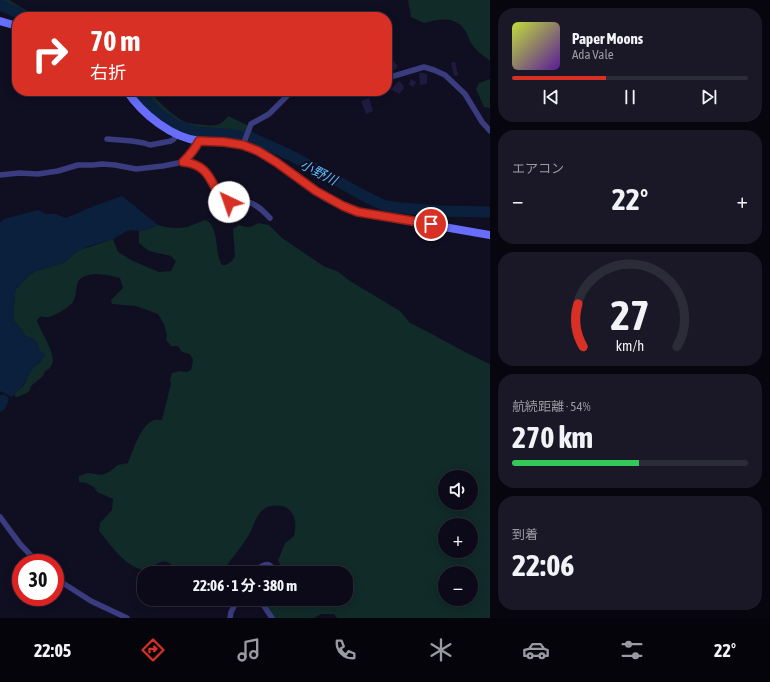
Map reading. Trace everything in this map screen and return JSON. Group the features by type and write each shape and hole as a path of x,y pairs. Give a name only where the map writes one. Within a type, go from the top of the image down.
{"main road":[{"path":"0,21 12,25"},
{"path":"131,96 138,106 154,120 176,134 199,141 244,143 276,162 329,199 358,212 490,235"}],"street":[{"path":"392,77 424,67 446,75 466,94 482,122 490,131"},
{"path":"244,143 251,124 269,114 287,96"},
{"path":"107,139 132,141 150,145 171,141 174,139 176,134"},
{"path":"183,162 194,150 199,141"},
{"path":"0,176 19,173 38,174 58,171 78,165 102,164 136,169 183,162 195,164 204,170 224,200 229,202 242,201 253,204 260,208 270,218"},
{"path":"0,517 29,554"},
{"path":"64,584 91,601 127,618"},
{"path":"230,618 230,612 234,606"},
{"path":"264,606 272,618"}],"green space":[{"path":"0,0 9,0 29,12 12,13 0,8"},
{"path":"408,0 490,0 490,61 475,48 470,42 466,32 457,23 447,20 436,20 424,23 411,17"},
{"path":"490,79 490,108 484,107 476,89 479,83"},
{"path":"136,96 154,96 178,118 188,123 215,125 223,122 228,116 247,125 250,130 273,147 241,141 209,138 186,133 165,123 155,116 146,109"},
{"path":"205,220 210,223 215,234 220,260 222,265 226,265 232,261 235,256 233,229 239,225 251,227 258,223 269,225 282,238 325,267 337,271 350,281 400,311 410,323 490,364 490,618 337,618 334,614 321,614 314,618 274,618 267,606 353,606 353,566 281,566 278,560 285,543 294,536 295,525 293,514 287,508 282,506 269,507 261,511 243,544 226,566 172,566 167,562 163,562 153,566 137,566 137,568 122,558 112,548 99,531 100,523 112,510 113,499 97,492 94,487 86,483 79,482 79,476 88,473 102,475 118,465 128,463 137,440 144,428 153,420 162,420 171,384 170,379 172,373 180,371 187,372 191,370 193,360 190,354 182,352 178,346 171,346 166,340 167,335 164,324 158,314 136,306 112,304 111,300 123,288 120,278 102,274 87,275 78,281 73,302 50,317 41,316 37,320 50,347 53,361 51,367 45,371 43,376 31,386 27,393 17,397 14,394 24,385 34,367 41,363 42,357 38,344 31,338 25,336 20,327 14,321 14,294 16,289 29,275 36,271 65,262 75,253 83,249 113,239 118,252 133,261 159,272 171,271 176,261 171,256 149,251 139,243 139,231 158,225 172,228 187,227"}],"water":[{"path":"122,196 158,225 139,231 127,231 113,239 89,246 75,253 65,262 36,271 29,275 16,289 14,294 14,321 20,327 25,336 34,339 37,342 39,349 46,355 42,359 41,363 38,363 31,371 22,387 12,397 0,391 0,223 4,219 38,210 46,214 56,214 66,218"}],"building":[{"path":"392,58 398,67 392,71"},
{"path":"455,62 458,75 454,76 451,63"},
{"path":"419,73 427,74 427,84 420,85"},
{"path":"411,79 416,82 413,87 409,84"},
{"path":"399,81 404,86 399,94 392,90"},
{"path":"369,98 373,111 366,114 361,101"}],"waterway":[{"name":"小野川","path":"0,5 16,12"},
{"name":"小野川","path":"142,96 158,113 175,125 195,132 226,134 252,138 292,156 368,198 386,206 439,211 490,212"},
{"path":"0,406 3,400"}],"route":[{"path":"229,202 224,200 204,170 195,164 183,162 194,150 199,141 224,142 243,145 258,151 329,199 358,212 431,224"}]}
